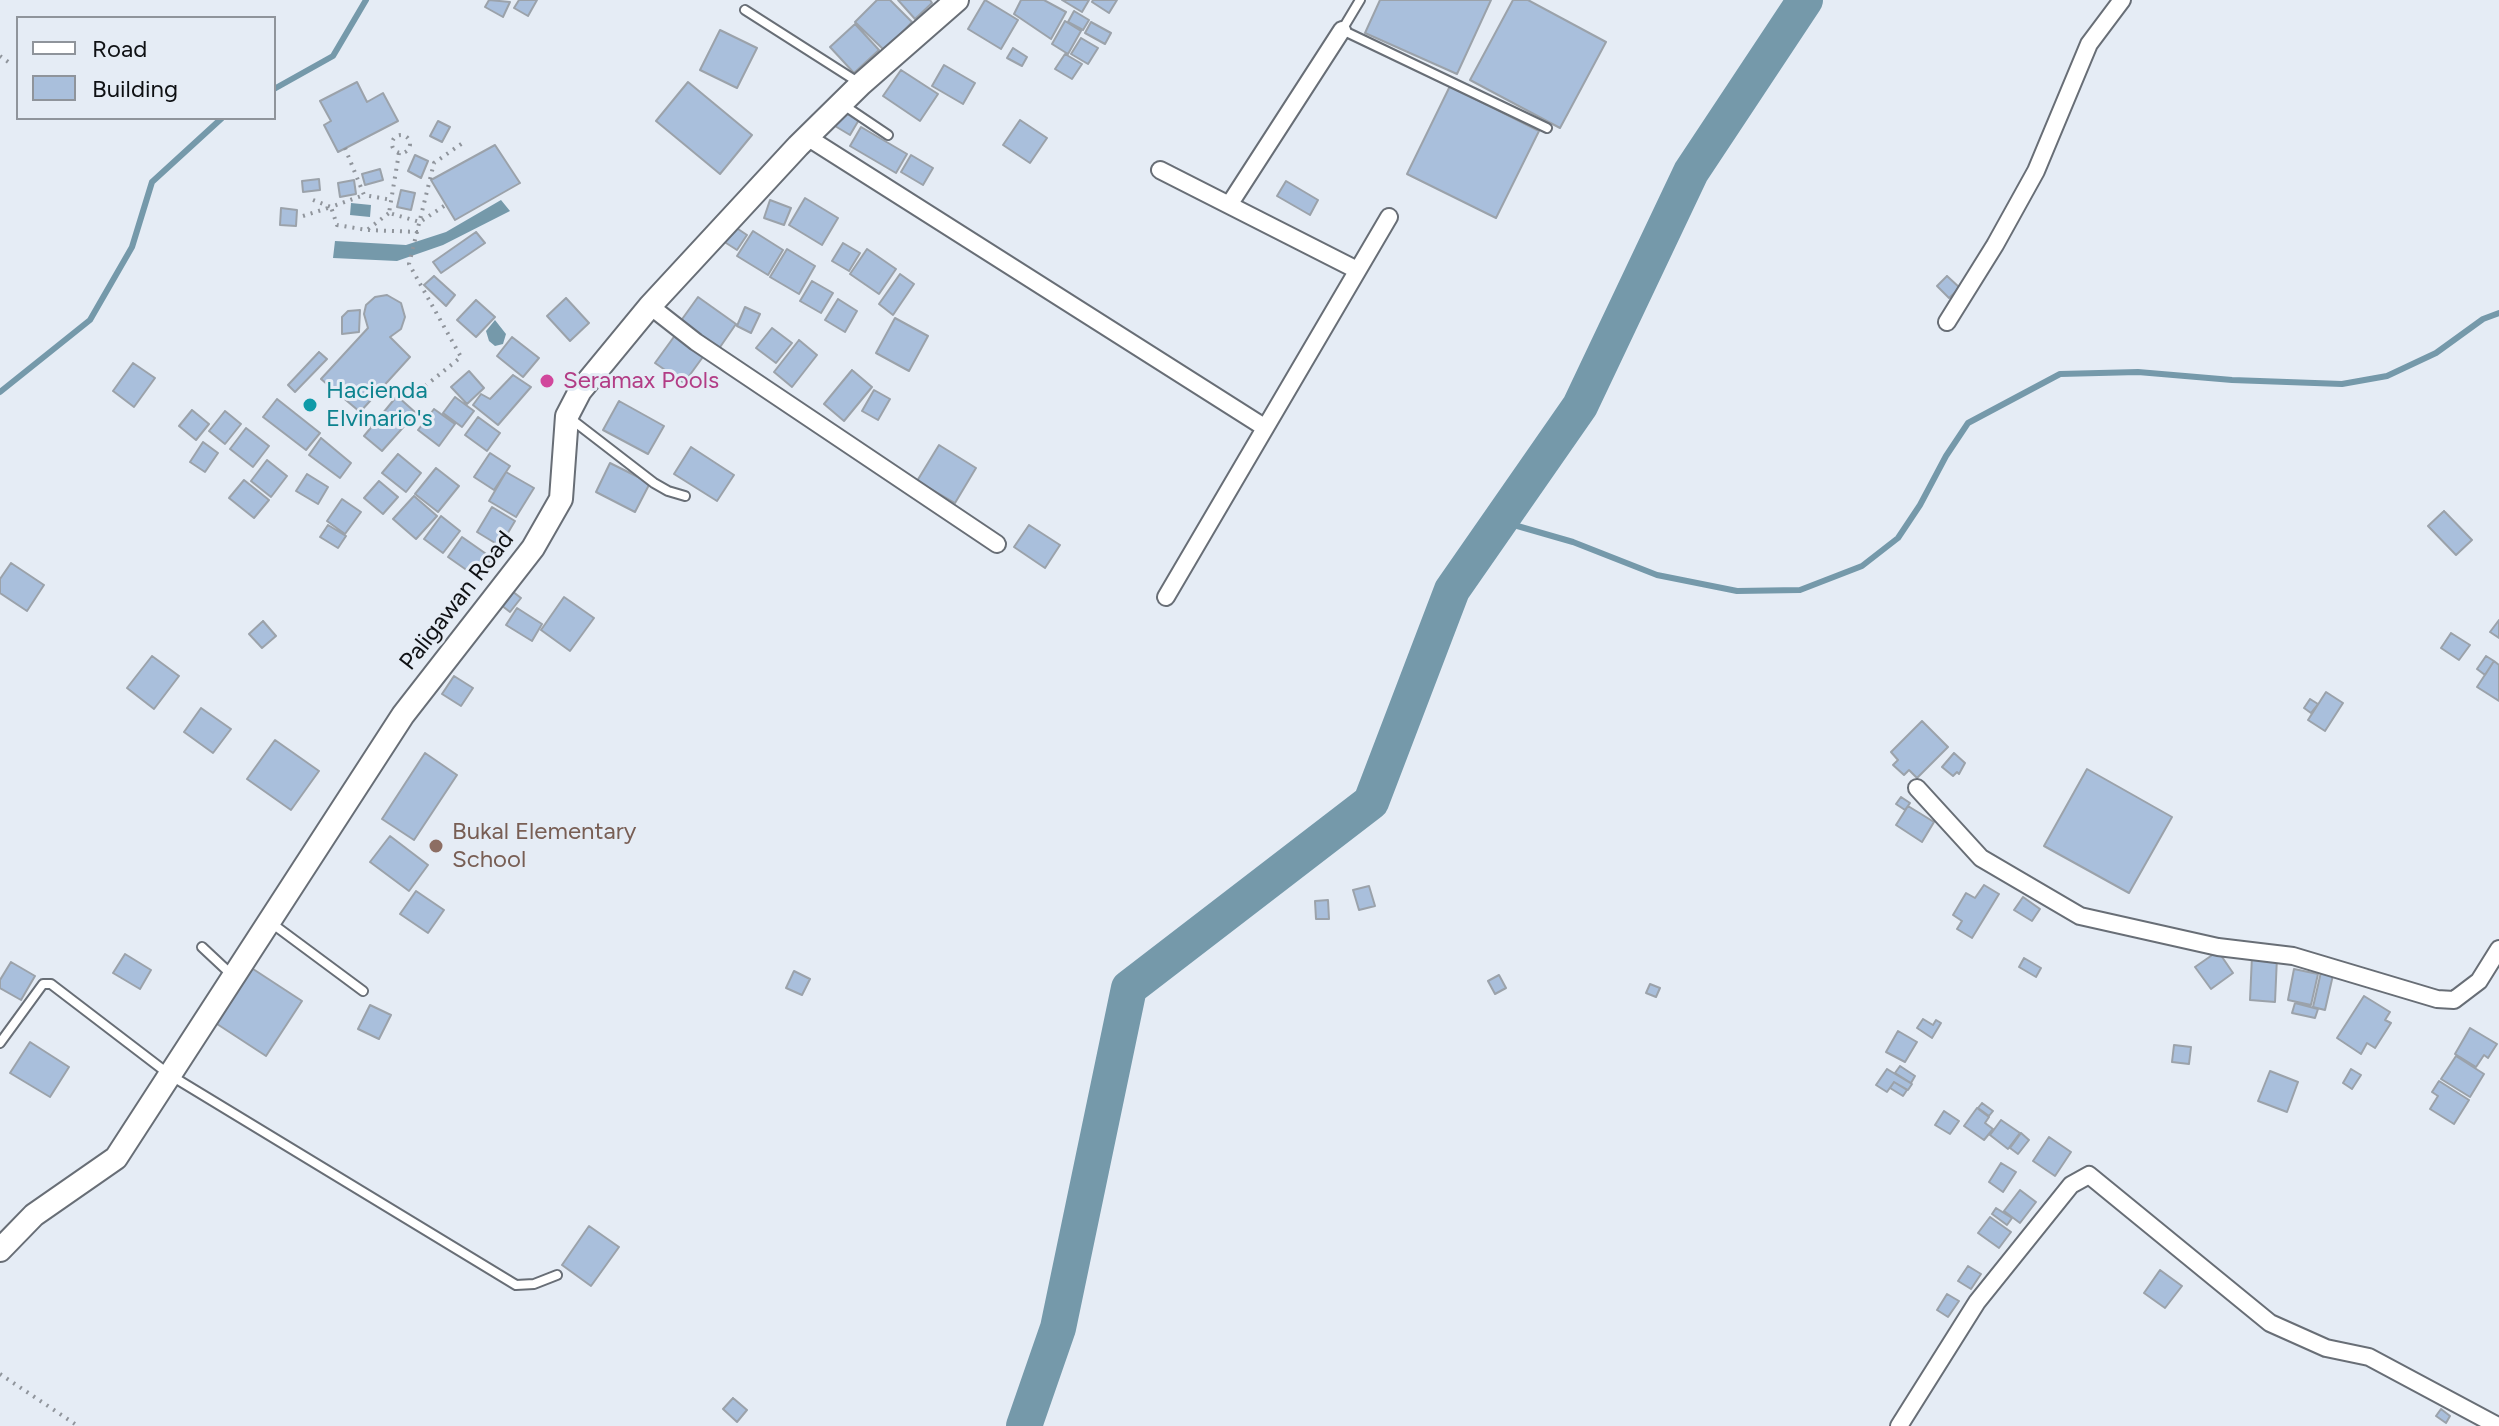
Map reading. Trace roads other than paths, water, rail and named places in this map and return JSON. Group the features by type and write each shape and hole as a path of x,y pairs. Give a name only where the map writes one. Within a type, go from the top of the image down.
{"street":[{"name":"Paligawan Road","path":"0,1250 34,1215 116,1158 403,715 533,548 561,499 567,416 580,391 650,306 807,137 861,84 957,0"},
{"path":"1947,322 2036,171 2089,44 2122,0"},
{"path":"1229,205 1342,30"},
{"path":"807,137 1264,427"},
{"path":"1160,170 1357,270"},
{"path":"1166,597 1389,217"},
{"path":"650,306 696,342 997,544"},
{"path":"1917,788 1981,858 2080,916 2218,947 2293,956 2437,999 2454,1000 2467,991 2479,981 2499,949"},
{"path":"1899,1426 1977,1302 2071,1185 2089,1175 2270,1323 2326,1348 2369,1357 2498,1426"}],"lane":[{"path":"1360,0 1342,30 1547,128"},
{"path":"745,10 861,84"},
{"path":"841,104 888,135"},
{"path":"567,416 654,483 685,496"},
{"path":"269,921 363,991"},
{"path":"202,947 233,977"},
{"path":"0,1043 43,984 51,984 170,1075 516,1285 534,1284 557,1275"}],"water":[{"path":"501,200 510,211 443,245 397,261 333,258 335,241 406,245 446,232"},
{"path":"351,203 371,205 370,217 350,215"},
{"path":"495,320 506,334 503,344 495,346 489,341 486,331"}],"waterway":[{"path":"276,88 333,56 366,0"},
{"path":"1024,1426 1058,1328 1129,988 1371,802 1452,590 1580,406 1691,172 1805,0"},
{"path":"0,392 90,320 132,247 152,182 220,120"},
{"path":"1500,521 1573,542 1657,575 1737,591 1800,590 1862,566 1898,538 1968,423 2060,374 2138,372 2232,380 2342,384 2387,376 2436,353 2483,319 2499,313"}],"place":[{"name":"Seramax Pools","path":"547,381"},
{"name":"Hacienda Elvinario's","path":"310,405"},
{"name":"Bukal Elementary School","path":"436,846"}]}
